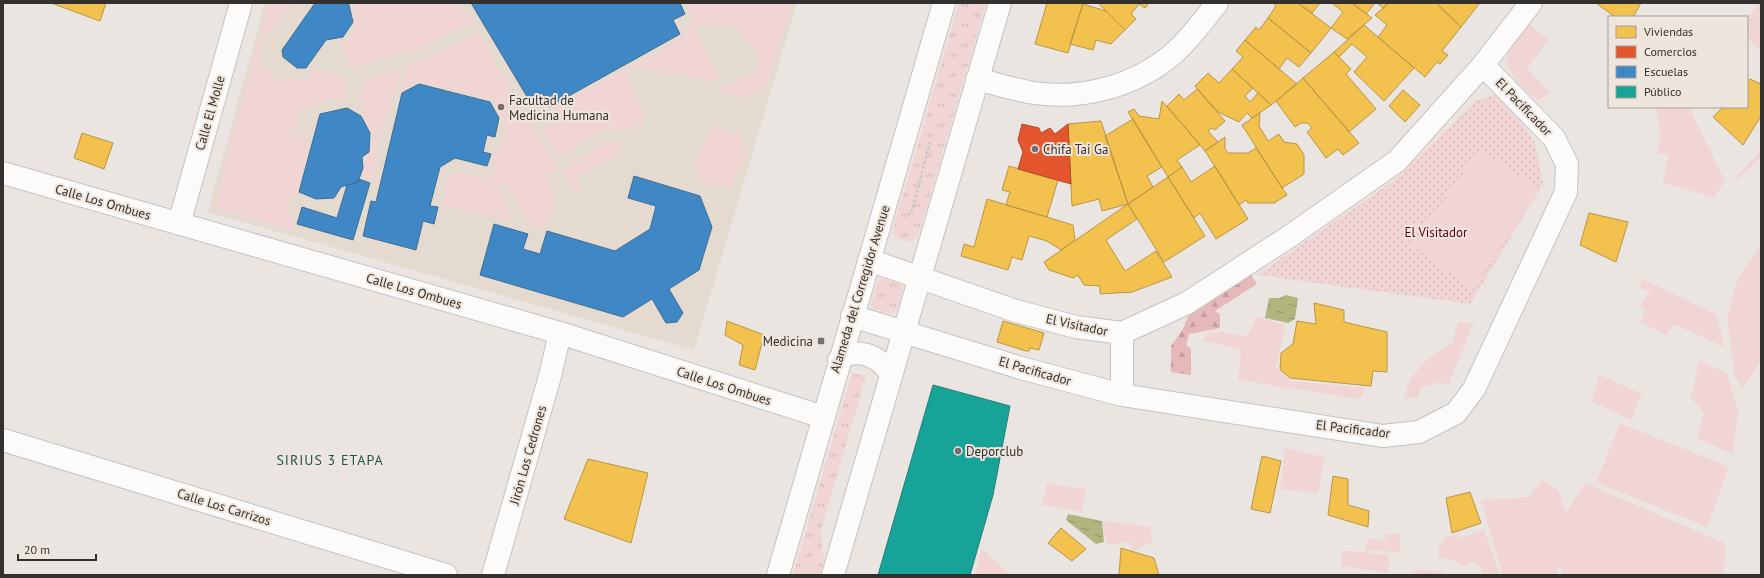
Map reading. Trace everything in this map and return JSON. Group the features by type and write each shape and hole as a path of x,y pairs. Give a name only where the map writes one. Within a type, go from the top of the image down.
{"street":[{"name":"Calle El Molle","path":"179,224 241,3"},
{"name":"Alameda del Corregidor Avenue","path":"778,575 839,360 944,3"},
{"path":"833,575 919,276 1000,3"},
{"path":"977,79 1034,93 1066,94 1113,88 1147,73 1174,53 1217,3"},
{"name":"El Visitador","path":"869,260 1016,310 1076,327 1122,334 1187,303 1290,236 1398,161 1483,65 1531,3"},
{"name":"El Pacificador","path":"852,316 1022,368 1122,395 1383,436 1419,432 1456,413 1474,389 1566,192 1567,164 1554,138 1483,65"},
{"name":"Calle Los Ombues","path":"3,174 560,334 823,417"},
{"name":"Jirón Los Cedrones","path":"493,575 550,376 560,334"},
{"path":"1122,334 1122,395"},
{"path":"839,360 852,353 869,356 883,364 891,375"},
{"name":"Calle Los Carrizos","path":"3,440 446,575"}],"shaded area":[{"name":"Facultad de Medicina Humana","path":"265,3 797,3 694,350 208,212"}],"green space":[{"path":"269,3 307,3 304,7 291,4 269,34 264,34 259,52 264,57 260,61 262,70 270,72 276,83 282,83 283,77 305,82 314,70 349,78 344,99 333,97 299,112 293,137 309,135 306,142 309,147 297,194 290,198 287,214 294,223 291,230 214,207"},
{"path":"350,3 457,3 475,21 417,49 352,67 339,42 348,38 353,30 355,15 353,6"},
{"path":"686,3 791,3 767,86 741,98 719,89 758,73 760,57 734,25 695,24 699,40 721,82 633,66 685,36 693,16"},
{"path":"959,3 986,3 918,237 911,242 901,240 896,237 893,229"},
{"path":"1758,3 1761,3 1761,51 1748,38 1748,18"},
{"path":"1527,23 1549,39 1527,69 1550,93 1538,101 1515,78 1508,65 1507,57 1509,50"},
{"path":"478,33 558,170 545,176 556,196 551,218 542,228 528,222 514,195 503,183 498,189 513,220 443,206 446,181 460,172 485,179 495,173 496,163 492,158 494,154 500,150 507,132 492,99 418,82 399,94 407,67"},
{"path":"402,68 374,154 378,158 372,180 362,176 365,157 371,154 373,134 363,114 365,104 358,100 364,81"},
{"path":"623,70 646,118 632,130 602,129 559,158 541,128 553,126 559,119 555,107"},
{"name":"El Visitador","path":"1495,95 1523,125 1535,143 1543,184 1470,304 1257,275 1395,180 1477,100"},
{"path":"1656,108 1689,108 1725,181 1714,197 1663,183 1668,155 1656,153 1661,138"},
{"path":"713,127 741,135 744,157 731,187 701,181 695,161"},
{"path":"616,142 622,147 616,156 575,178 580,192 576,195 562,171 605,143"},
{"path":"1480,149 1540,190 1472,288 1412,246"},
{"path":"1761,150 1761,158 1727,188"},
{"path":"1761,246 1761,360 1743,389 1735,376 1727,317 1738,278"},
{"path":"1249,272 1257,284 1215,311 1220,314 1220,328 1189,334 1186,345 1191,349 1191,375 1171,372 1171,346 1183,329 1190,312"},
{"path":"883,278 900,283 903,289 897,311 891,314 874,309 871,303 877,282"},
{"path":"1643,279 1717,315 1724,347 1674,324 1666,335 1641,322 1645,309 1640,305 1651,292 1638,287"},
{"path":"1257,317 1285,325 1276,368 1290,381 1366,388 1360,399 1238,380 1241,349 1203,341 1208,333 1221,332 1247,336"},
{"path":"1458,322 1474,323 1448,385 1440,382 1421,388 1417,398 1404,398 1407,387 1416,371 1428,359 1452,343"},
{"path":"1699,361 1727,373 1738,412 1733,454 1697,438 1704,413 1691,398"},
{"path":"852,373 866,376 821,530 824,561 820,575 793,575"},
{"path":"1600,375 1642,394 1631,420 1591,401"},
{"path":"1620,423 1729,467 1707,527 1596,482"},
{"path":"1285,448 1325,457 1318,493 1280,489"},
{"path":"1542,480 1558,490 1566,513 1585,483 1726,544 1723,575 1561,575 1563,569 1558,568 1556,575 1503,575 1481,500 1529,497"},
{"path":"1047,483 1086,489 1082,512 1042,505"},
{"path":"1102,521 1151,527 1152,542 1132,551 1130,542 1107,545"},
{"path":"1484,530 1500,574 1482,573 1482,568 1474,561 1464,567 1458,562 1439,557 1439,547 1444,538 1458,534 1459,538"},
{"path":"1387,534 1400,534 1400,552 1365,550 1368,538 1384,541"},
{"path":"982,549 1010,575 975,575"},
{"path":"1341,550 1389,555 1388,573 1342,566"},
{"path":"1417,569 1443,572 1443,575 1412,575"}],"water":[{"path":"1286,295 1298,298 1295,319 1288,323 1265,318 1269,298 1279,298"},
{"path":"1068,514 1102,521 1104,542 1096,544 1066,520"}],"building: Viviendas":[{"path":"51,3 106,3 100,21"},
{"path":"1047,3 1083,3 1068,53 1035,44"},
{"path":"1098,3 1149,3 1145,8 1139,4 1131,14 1136,19 1125,30"},
{"path":"1273,3 1298,3 1331,28 1311,53 1268,18 1276,6"},
{"path":"1298,3 1320,3 1312,13"},
{"path":"1332,3 1352,3 1372,18 1347,39 1331,28 1343,12"},
{"path":"1352,3 1375,3 1366,14"},
{"path":"1377,3 1389,3 1383,8"},
{"path":"1389,3 1436,3 1461,27 1442,51 1448,55 1440,64 1437,62 1425,77 1378,37 1387,25 1375,15"},
{"path":"1436,3 1478,3 1479,4 1461,27"},
{"path":"1596,3 1641,3 1634,16 1614,16"},
{"path":"1083,4 1106,11 1125,30 1111,44 1096,40 1093,50 1070,44"},
{"path":"1268,18 1311,53 1299,67 1287,58 1279,69 1245,40 1256,27 1259,30"},
{"path":"1364,25 1414,68 1384,101 1354,72 1367,57 1352,44 1339,57 1334,52"},
{"path":"1245,40 1297,84 1271,105 1232,69 1243,57 1236,51"},
{"path":"1334,52 1351,69 1346,74 1376,109 1349,132 1303,78"},
{"path":"1232,69 1253,88 1245,96 1250,102 1258,93 1271,105 1252,118 1247,113 1239,122 1218,112 1195,86 1208,73 1219,83"},
{"path":"1303,78 1359,143 1343,155 1338,149 1326,158 1307,132 1312,128 1308,123 1301,123 1295,127 1276,101"},
{"path":"1750,79 1761,84 1761,116 1743,145 1713,117 1722,108 1748,108 1748,81"},
{"path":"1197,89 1225,121 1215,130 1212,128 1208,131 1218,142 1205,151 1167,106 1179,94 1184,100"},
{"path":"1403,90 1420,105 1405,122 1389,106"},
{"path":"1162,101 1200,145 1177,160 1182,167 1168,177 1128,112 1134,109 1139,116 1159,119"},
{"path":"1260,113 1259,126 1268,141 1279,134 1284,142 1297,144 1304,155 1304,174 1282,188 1242,125"},
{"path":"1133,119 1162,167 1147,176 1153,187 1128,204 1105,136"},
{"path":"1101,121 1128,204 1102,211 1099,199 1072,206 1068,124"},
{"path":"82,133 113,143 104,169 74,158"},
{"path":"1225,137 1225,149 1228,153 1248,153 1256,148 1287,195 1274,203 1248,203 1246,200 1239,205 1205,151"},
{"path":"1009,166 1058,180 1047,217 1006,205 1010,192 1002,190"},
{"path":"1215,166 1248,219 1216,239 1200,213 1194,218 1168,177 1182,167 1191,182"},
{"path":"1168,177 1205,236 1164,262 1128,204"},
{"path":"987,199 1073,225 1075,240 1061,250 1047,241 1029,236 1022,260 1012,257 1008,270 961,256 964,244 974,247"},
{"path":"1128,204 1137,219 1106,240 1125,271 1156,251 1172,277 1132,292 1100,294 1100,286 1084,285 1078,275 1073,278 1049,270 1044,262"},
{"path":"1589,213 1628,222 1616,262 1580,245"},
{"path":"1314,303 1344,310 1344,322 1387,332 1387,372 1373,371 1371,386 1290,378 1280,370 1281,353 1293,344 1297,321 1316,324"},
{"path":"727,321 764,335 755,370 739,365 743,345 725,335"},
{"path":"1003,321 1044,333 1039,350 1030,348 1029,351 1026,351 997,342"},
{"path":"1262,456 1281,461 1270,513 1251,509"},
{"path":"588,459 648,473 631,543 564,519"},
{"path":"1333,476 1348,479 1348,505 1369,511 1368,527 1328,515"},
{"path":"1470,492 1481,523 1452,533 1446,498"},
{"path":"1061,528 1086,549 1072,561 1048,543"},
{"path":"1121,548 1154,558 1159,575 1119,575"}],"building: Comercios":[{"path":"1022,124 1039,128 1041,133 1050,128 1055,134 1068,124 1071,184 1018,169 1023,152 1018,140"}],"building: Escuelas":[{"path":"315,3 346,3 349,5 353,22 343,37 326,40 306,68 297,68 283,57 282,50"},
{"path":"471,3 680,3 685,14 673,20 680,34 549,107 542,93 529,100"},
{"path":"419,84 490,102 499,118 495,137 487,135 483,152 491,154 487,166 455,158 440,167 430,206 438,207 434,224 423,221 416,250 363,236 371,201 376,202 402,93"},
{"path":"347,108 361,116 370,133 369,152 362,157 363,168 358,182 341,187 334,198 316,199 299,192 320,114"},
{"path":"634,176 700,196 712,227 699,270 669,289 683,313 677,322 666,323 652,299 623,317 480,275 494,224 528,234 523,249 540,254 547,231 615,251 650,229 656,206 628,198"},
{"path":"359,179 370,183 353,240 297,224 302,207 337,218 347,185 358,182"}],"building: Público":[{"name":"Deporclub","path":"933,385 1010,406 993,495 970,575 878,575"}],"place":[{"name":"Facultad de Medicina Humana","path":"501,107"},
{"name":"Chifa Tai Ga","path":"1035,149"},
{"name":"Medicina","path":"821,341"},
{"name":"Deporclub","path":"958,451"}],"district":[{"name":"SIRIUS 3 ETAPA","path":"330,460"}]}
